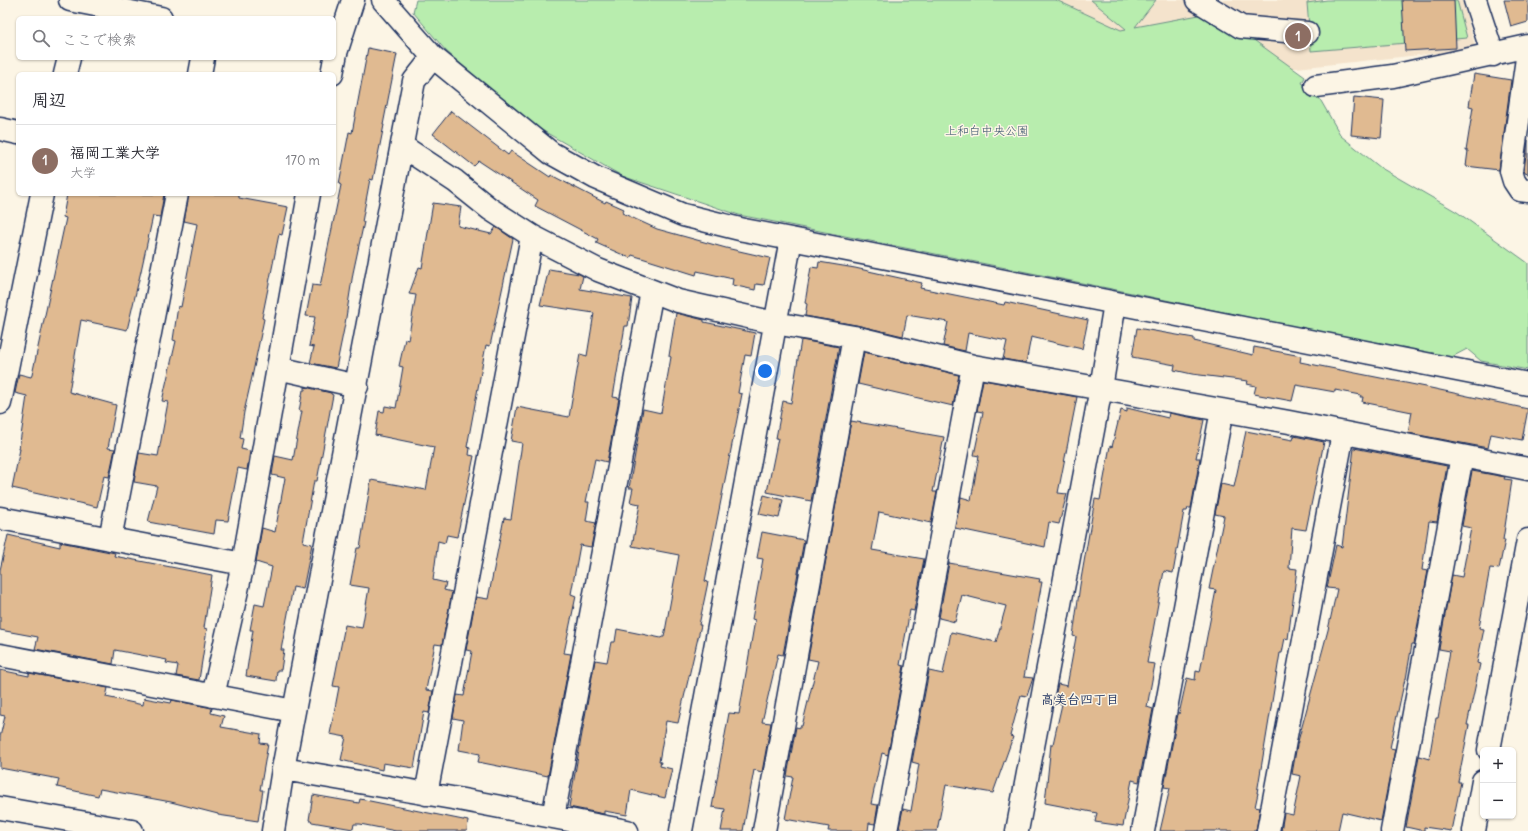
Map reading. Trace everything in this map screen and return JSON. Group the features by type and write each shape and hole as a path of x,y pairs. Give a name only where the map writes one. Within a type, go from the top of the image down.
{"street":[{"path":"336,50 353,0"},
{"path":"383,0 433,57 551,153 596,178 683,215 791,239 1528,384"},
{"path":"1197,0 1241,27 1307,33"},
{"path":"1475,0 1493,55"},
{"path":"76,5 148,16"},
{"path":"1316,86 1393,76 1528,46"},
{"path":"1528,51 1511,171 1514,181 1520,190 1528,191"},
{"path":"273,831 283,769 414,81 433,57"},
{"path":"66,72 68,60"},
{"path":"200,72 203,60"},
{"path":"332,72 334,60"},
{"path":"0,130 16,133"},
{"path":"402,146 455,181 490,209 532,236 598,270 678,301 775,323 854,337 973,366 1222,410 1528,469"},
{"path":"0,403 42,196"},
{"path":"110,539 177,196"},
{"path":"213,696 243,564 309,196"},
{"path":"426,794 532,236"},
{"path":"681,831 791,239"},
{"path":"553,817 652,291"},
{"path":"1017,831 1101,388 1115,303"},
{"path":"764,831 854,337"},
{"path":"886,831 973,366"},
{"path":"278,368 356,386"},
{"path":"1143,831 1222,410"},
{"path":"1268,831 1342,433"},
{"path":"1392,831 1462,456"},
{"path":"0,518 243,564"},
{"path":"1490,747 1528,540"},
{"path":"0,655 294,711"},
{"path":"283,769 626,831"},
{"path":"1474,831 1483,783"},
{"path":"0,808 132,831"}],"shaded area":[{"path":"1040,0 1462,0 1476,49 1287,69 1149,49"}],"green space":[{"name":"上和白中央公園","path":"416,0 1056,0 1121,30 1126,29 1091,0 1156,0 1135,27 1215,12 1305,77 1302,83 1317,94 1341,136 1381,168 1457,212 1528,263 1528,370 1481,361 1467,349 1448,359 1127,292 739,215 622,176 526,121 446,51 413,12"},
{"path":"1327,0 1457,0 1467,38 1311,51 1307,3"}],"building":[{"path":"1402,0 1454,0 1456,48 1405,51"},
{"path":"1504,0 1528,0 1528,22 1511,27"},
{"path":"368,48 397,54 373,180 370,179 362,222 364,222 336,368 310,363 314,347 309,346 315,317 306,316 312,285 320,286 341,185 339,184 349,132 352,133"},
{"path":"1474,74 1511,80 1499,170 1466,166 1468,151 1466,151 1473,107 1469,106"},
{"path":"1354,97 1384,100 1381,138 1351,135"},
{"path":"451,111 508,155 511,151 550,177 551,175 605,203 606,201 624,209 622,213 657,229 726,248 770,258 764,285 756,284 755,290 732,285 733,279 697,271 696,275 632,255 630,258 596,243 598,239 535,206 538,200 479,161 474,166 433,134"},
{"path":"1528,140 1528,174 1525,173 1524,170"},
{"path":"67,196 164,196 160,217 153,216 127,330 81,320 69,392 116,405 108,448 115,449 109,477 104,476 97,507 12,488 20,449 27,396 15,393 19,374 31,377 32,375 66,218 63,217"},
{"path":"189,196 239,196 239,198 288,207 282,235 279,234 262,318 264,319 244,412 240,438 243,439 241,449 250,451 247,470 238,468 228,521 216,520 214,534 148,522 157,486 134,482 139,453 158,456 168,402 162,401 176,341 173,340 178,306 181,307 197,224 184,221"},
{"path":"433,203 461,207 458,226 491,234 496,227 513,239 490,346 486,345 467,447 470,448 469,455 474,456 457,537 447,535 445,543 438,541 433,580 446,583 444,590 452,592 442,645 435,644 426,690 433,691 429,713 424,712 414,768 383,763 382,770 341,760 346,737 330,734 339,687 333,686 345,625 362,628 369,588 350,585 357,548 360,548 371,480 426,490 434,447 375,435 379,411 384,412 385,406 396,408 403,367 399,366 405,339 408,340 416,295 409,294 419,267 422,268"},
{"path":"819,262 855,268 922,283 920,288 1004,305 1005,302 1088,320 1082,349 1031,337 1026,363 1003,359 1007,341 968,333 965,351 943,346 948,322 907,315 903,336 856,325 805,316 807,304 805,303 811,267 818,268"},
{"path":"549,269 583,276 580,289 632,298 628,326 625,326 613,397 619,398 607,462 595,459 586,502 589,502 586,521 596,523 591,547 580,545 571,594 576,596 564,653 571,654 548,776 478,762 480,754 459,750 463,720 453,718 457,695 464,696 472,651 466,650 476,597 488,599 504,518 511,519 522,443 511,441 517,407 569,417 580,354 587,356 594,313 540,305"},
{"path":"676,313 704,320 704,322 755,333 751,356 745,355 738,393 742,394 705,581 708,582 699,625 701,625 678,723 666,721 659,762 661,762 660,766 672,769 665,798 631,790 627,815 604,811 604,814 569,807 595,660 607,662 611,642 615,642 617,629 661,638 664,637 679,555 632,546 640,504 630,502 633,488 629,488 643,409 661,413 671,357 669,356"},
{"path":"1137,328 1194,338 1194,341 1253,355 1254,347 1301,356 1300,362 1528,409 1522,440 1491,434 1488,448 1408,433 1412,412 1362,402 1363,397 1360,397 1361,395 1335,390 1335,392 1296,385 1292,401 1254,394 1256,386 1247,384 1248,381 1192,374 1174,370 1175,365 1132,357"},
{"path":"801,340 839,347 811,501 767,492 778,438 776,438 783,401 791,403"},
{"path":"864,352 959,375 953,406 858,384"},
{"path":"983,380 1077,397 1058,493 1067,494 1059,524 1049,522 1045,547 955,528 961,497 971,500 979,456 974,455 983,412 977,411"},
{"path":"305,387 331,393 333,395 317,481 314,481 303,542 312,544 303,589 293,587 281,650 284,650 281,670 277,670 276,681 246,676 253,630 250,630 255,604 264,606 272,567 256,562 262,528 275,532 285,478 272,475 275,456 293,460 302,411 299,411 303,390 305,390"},
{"path":"1127,408 1168,418 1169,413 1204,420 1196,458 1200,458 1191,508 1184,511 1173,573 1164,571 1147,663 1155,664 1147,707 1153,709 1139,782 1132,780 1123,826 1095,822 1097,813 1045,803 1051,744 1053,744 1062,704 1055,702 1056,692 1058,684 1067,686 1076,637 1073,636 1080,585 1095,499 1100,500 1110,446 1112,447 1121,410 1127,412"},
{"path":"851,421 944,437 933,492 937,492 931,523 879,512 872,550 924,559 914,611 910,610 900,665 904,666 888,755 882,753 871,804 878,805 875,824 869,823 868,831 828,831 829,827 785,819 793,777 787,776 796,727 800,728 800,726 802,726 818,661 808,659"},
{"path":"1246,431 1293,440 1294,436 1324,442 1306,530 1292,528 1289,568 1297,569 1288,639 1285,638 1282,653 1280,653 1257,793 1255,807 1260,808 1256,831 1160,831 1170,788 1164,787 1178,714 1187,678 1195,680 1196,671 1200,672 1216,590 1209,589 1224,516 1215,514 1221,484 1234,487"},
{"path":"1354,448 1447,466 1437,522 1429,521 1422,570 1428,571 1414,644 1412,644 1406,679 1390,748 1395,749 1381,821 1342,812 1338,831 1281,831 1284,813 1293,815 1301,776 1292,774 1297,745 1328,630 1337,589 1327,588 1336,545 1342,547"},
{"path":"1472,471 1505,477 1504,479 1512,480 1503,540 1505,540 1499,569 1490,568 1479,628 1484,629 1477,663 1480,664 1467,725 1469,725 1458,782 1461,782 1451,831 1424,827 1424,831 1406,827 1419,756 1429,759 1436,718 1438,718 1450,651 1439,649 1452,575 1462,577 1471,528 1462,526"},
{"path":"764,495 783,500 779,518 759,514"},
{"path":"762,532 804,540 783,655 778,654 762,722 771,723 762,772 754,770 743,831 721,831 725,809 712,807 729,713 739,714 755,620 752,619 763,559 757,558"},
{"path":"8,535 60,547 60,542 115,553 114,556 212,575 204,628 207,629 199,680 176,676 178,665 166,663 167,660 115,650 113,664 35,649 38,637 0,630 0,570"},
{"path":"949,563 1040,579 1039,582 1042,582 1024,677 1033,678 1027,696 1021,695 1010,736 1013,737 993,793 946,785 937,831 914,831 899,828 903,809 911,811 919,764 912,762 929,671 943,674 951,632 996,642 1006,606 962,595 955,622 939,618"},
{"path":"0,670 29,676 29,673 108,688 106,697 143,705 144,698 171,703 172,700 212,708 211,713 224,716 221,727 261,734 260,743 268,744 260,790 263,790 258,821 218,815 171,802 100,789 98,796 57,787 59,779 0,768 0,737 5,716 0,715"},
{"path":"313,795 359,803 360,799 468,821 467,831 396,831 360,824 354,824 353,829 312,822 309,820"}],"place":[{"name":"福岡工業大学","path":"1298,36"}],"district":[{"name":"高美台四丁目","path":"1080,699"}]}
